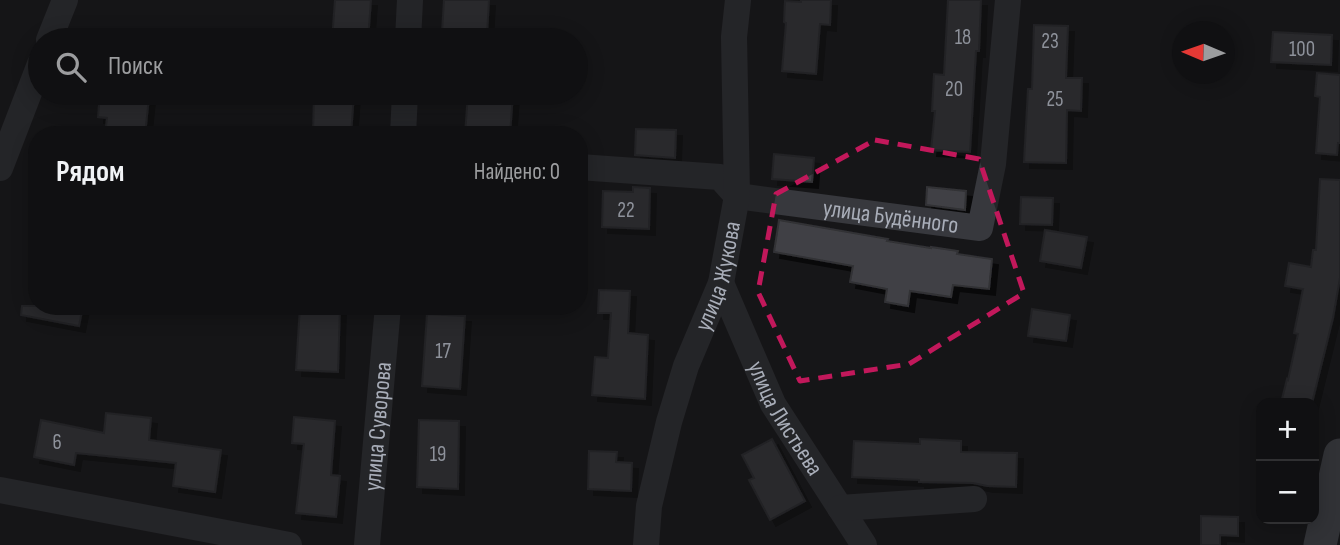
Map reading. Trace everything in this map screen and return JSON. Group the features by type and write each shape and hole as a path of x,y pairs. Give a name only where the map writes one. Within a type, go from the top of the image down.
{"main road":[{"path":"1321,545 1340,455"}],"street":[{"path":"54,28 65,0"},
{"path":"409,28 410,0"},
{"name":"улица Жукова","path":"646,545 649,506 669,422 686,366 721,283 737,196 734,37 738,0"},
{"name":"улица Будённого","path":"588,168 720,177 737,196 980,228 993,164 1008,0"},
{"path":"0,168 28,95"},
{"path":"403,126 404,105"},
{"name":"улица Листьева","path":"721,283 773,404 863,545"},
{"name":"улица Суворова","path":"367,545 387,315"},
{"path":"0,490 289,545"},
{"path":"840,508 974,499"}],"highlighted area":[{"path":"875,140 979,159 1024,293 909,364 800,381 758,292 776,194"}],"building":[{"path":"335,0 371,0 369,28 333,28"},
{"path":"444,0 489,0 487,28 442,28"},
{"path":"831,0 830,25 820,24 816,74 782,71 785,1"},
{"path":"948,0 981,0 970,152 931,150 935,111 932,111 934,74 944,75"},
{"path":"1034,25 1068,26 1066,78 1082,78 1081,111 1067,110 1066,163 1024,162 1028,89 1032,89"},
{"path":"1273,32 1332,35 1331,65 1271,62"},
{"path":"1317,73 1340,75 1340,143 1337,155 1316,153 1320,97 1315,96"},
{"path":"99,105 148,105 146,126 106,126 107,118 98,117"},
{"path":"314,105 353,105 352,126 313,126"},
{"path":"467,105 512,105 511,126 466,126"},
{"path":"636,129 676,130 675,158 635,155"},
{"path":"774,154 814,158 812,182 772,179"},
{"path":"1320,179 1340,180 1340,278 1313,398 1282,398 1298,334 1294,333 1303,289 1285,286 1289,263 1311,267 1313,250 1316,250"},
{"path":"633,187 650,188 649,229 602,227 603,191 633,192"},
{"path":"927,187 966,191 965,210 926,205"},
{"path":"1021,197 1053,198 1052,225 1020,224"},
{"path":"779,220 992,259 989,289 953,285 951,297 910,291 908,306 885,302 887,289 850,282 853,266 774,252"},
{"path":"1045,230 1087,237 1081,268 1040,261"},
{"path":"599,290 630,291 628,333 648,335 645,399 592,395 595,357 608,358 611,313 598,313"},
{"path":"22,306 28,306 28,315 81,315 79,326 21,315"},
{"path":"1032,309 1070,315 1066,341 1028,336"},
{"path":"299,315 340,315 338,372 296,370"},
{"path":"427,315 465,316 460,389 422,386"},
{"path":"106,413 151,418 149,440 221,450 215,492 173,486 176,463 76,453 74,465 34,457 41,420 104,433"},
{"path":"294,417 335,421 331,475 340,476 336,517 296,513 304,444 292,443"},
{"path":"419,420 459,421 458,489 417,487"},
{"path":"772,439 805,501 770,520 749,480 754,478 742,455"},
{"path":"920,439 961,441 961,452 1017,453 1016,487 852,477 854,441 920,444"},
{"path":"589,451 617,452 616,462 632,463 631,491 588,489"},
{"path":"1201,516 1238,517 1238,536 1220,535 1220,545 1201,545"}]}
